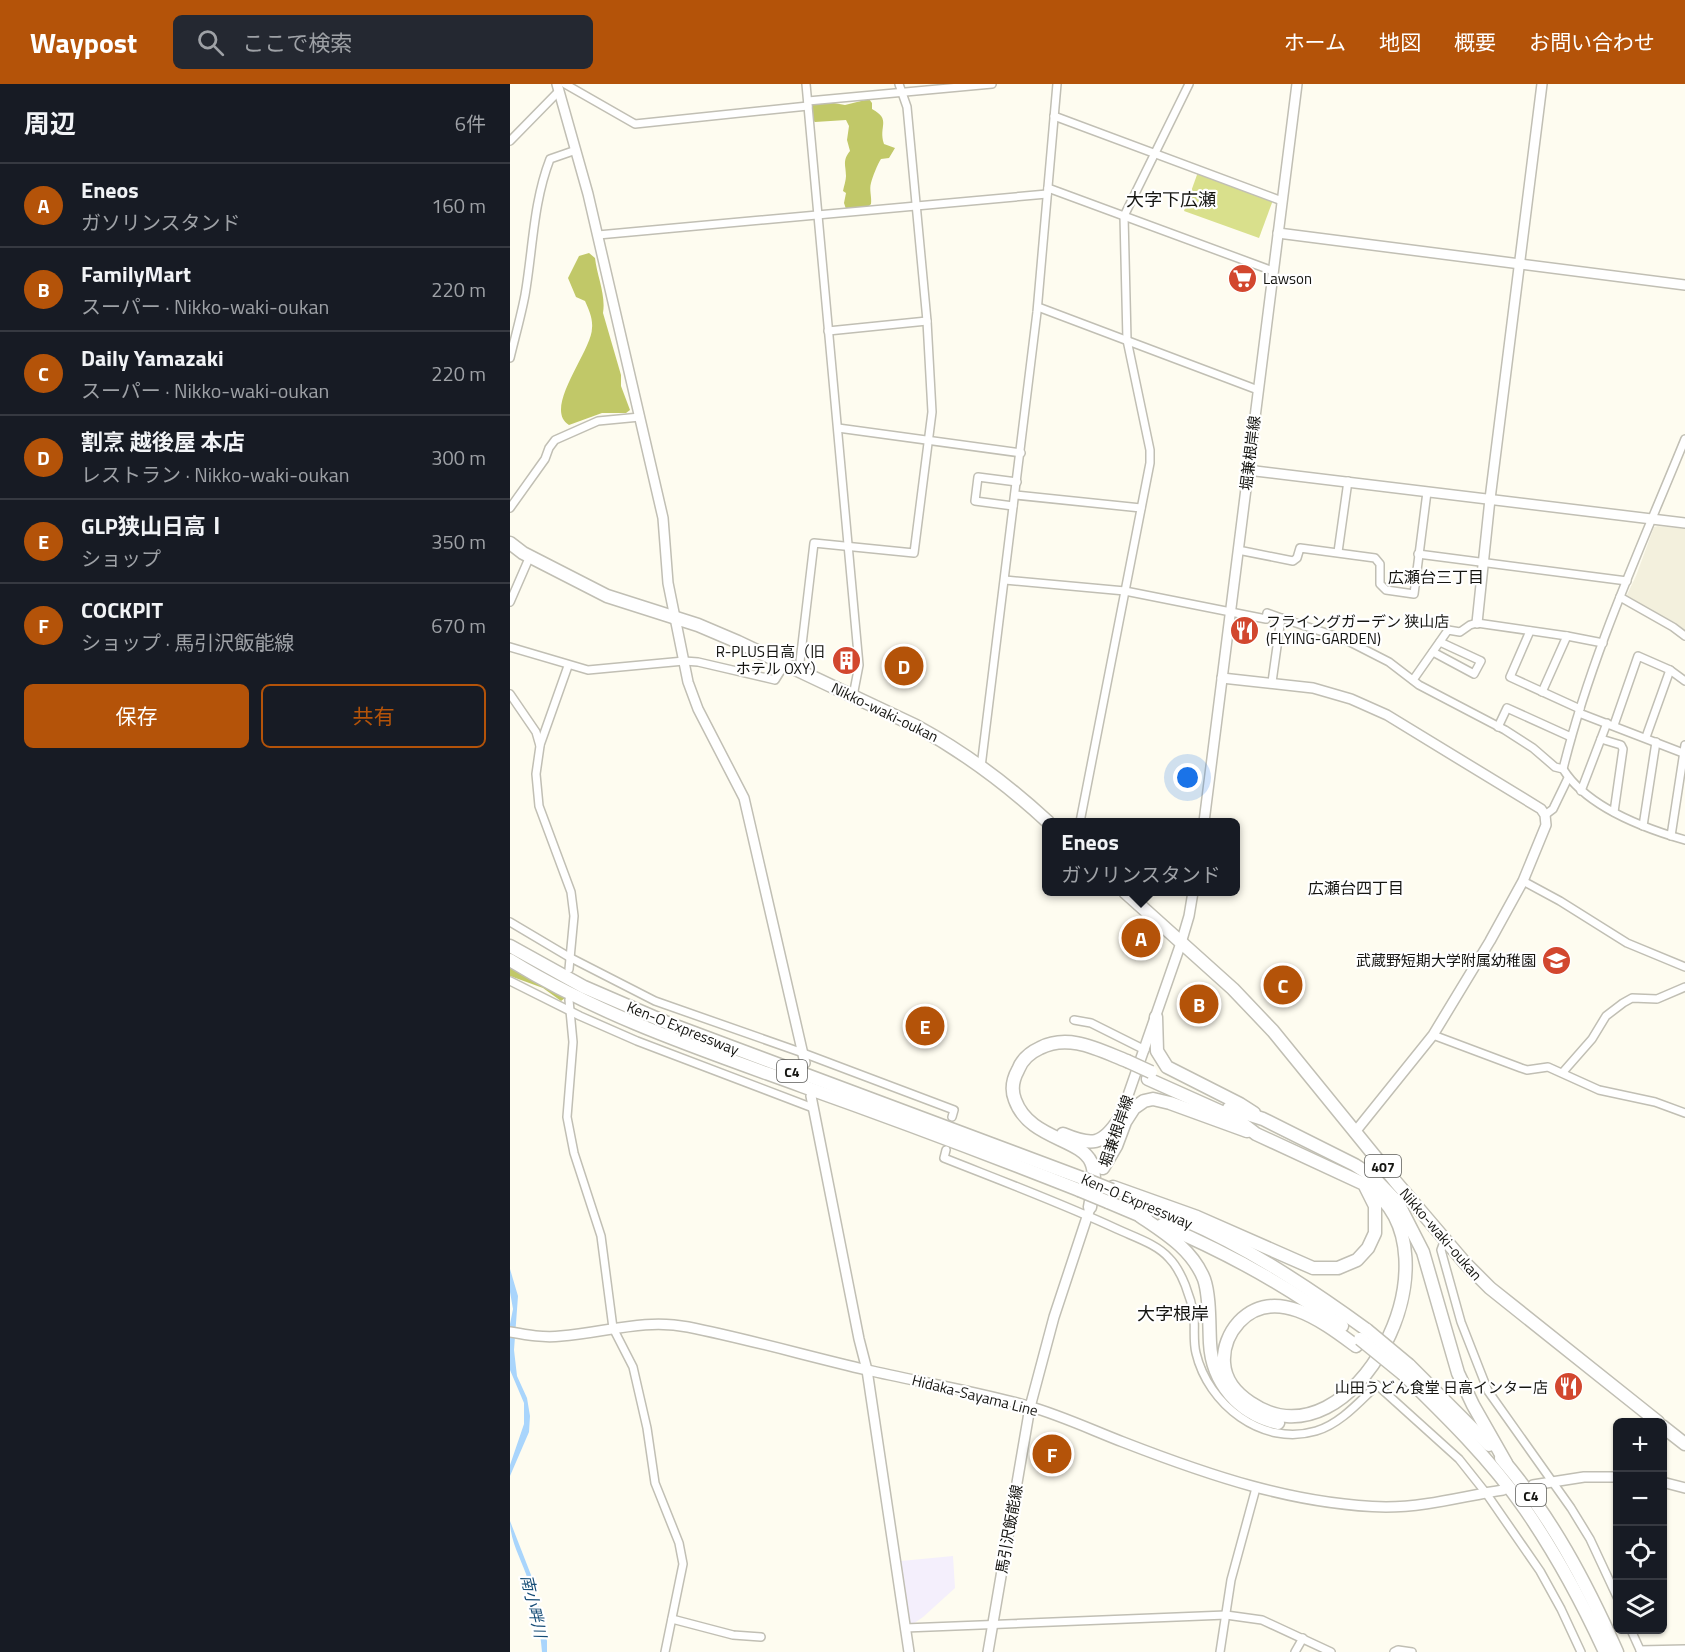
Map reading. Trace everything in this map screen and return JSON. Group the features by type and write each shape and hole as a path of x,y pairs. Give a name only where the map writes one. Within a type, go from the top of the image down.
{"highway":[{"name":"Nikko-waki-oukan","path":"510,543 530,556 607,596 676,620 698,625 799,670 932,734 981,767 1043,818"},
{"name":"Nikko-waki-oukan","path":"1130,896 1274,1031 1355,1132 1445,1239 1490,1288 1653,1418"},
{"name":"Ken-O Expressway","path":"510,946 584,987 665,1023 1081,1184"},
{"name":"Ken-O Expressway","path":"510,960 579,997 660,1033 980,1151 1081,1184"},
{"path":"1156,1017 1157,1051 1167,1066 1372,1176 1398,1203 1418,1240 1430,1270 1458,1373 1473,1405 1506,1463"},
{"path":"1089,1211 1094,1172 1091,1162 1080,1150 1041,1131 1022,1113 1012,1088 1021,1062 1030,1053 1045,1045 1058,1042 1090,1046 1125,1065"},
{"path":"1120,1118 1112,1131 1094,1143 1085,1142 1043,1123 1032,1114 1020,1092 1022,1076 1028,1064 1036,1056 1056,1048 1091,1053 1238,1112 1263,1119"},
{"path":"1150,1076 1235,1118 1256,1134"},
{"path":"1103,1168 1134,1108 1144,1101 1153,1099 1256,1134 1364,1184 1380,1195 1395,1216 1405,1249 1406,1273 1397,1316 1385,1342 1366,1373 1349,1392 1324,1410 1290,1416 1259,1409 1241,1396 1226,1374 1224,1363 1228,1340 1233,1328 1244,1317 1266,1307 1293,1308 1361,1338"},
{"path":"1081,1184 1229,1230 1303,1265 1324,1270 1338,1268 1357,1260 1368,1248 1376,1233 1375,1206 1364,1184"},
{"name":"Ken-O Expressway","path":"1111,1193 1140,1215 1242,1262 1291,1291 1361,1338"},
{"name":"Ken-O Expressway","path":"1111,1193 1187,1221 1244,1250 1297,1281 1361,1338 1456,1409 1506,1463 1566,1548 1602,1617 1617,1652"},
{"path":"1140,1215 1178,1243 1192,1259 1204,1281 1215,1373 1225,1389 1240,1406 1263,1419 1283,1424 1314,1421 1330,1415 1354,1398 1379,1368 1402,1321 1413,1275 1413,1252 1405,1217"},
{"name":"Ken-O Expressway","path":"1404,1372 1483,1455 1530,1516 1572,1584 1605,1652"},
{"path":"1667,1430 1685,1444"}],"street":[{"path":"806,84 859,665 853,696"},
{"path":"799,670 814,543 914,553 932,412 927,321 907,107 898,84"},
{"path":"560,86 635,124 901,92 992,84"},
{"path":"981,767 1038,307 1057,84"},
{"path":"1081,818 1150,463 1150,450 1127,340 1125,216 1189,84"},
{"name":"堀兼根岸線","path":"1204,818 1297,84"},
{"path":"1477,623 1542,84"},
{"path":"510,141 560,86"},
{"path":"560,86 598,235 663,518 668,583 688,682 699,709 744,798 805,1063"},
{"path":"1054,116 1282,201"},
{"path":"510,358 525,294 533,226 543,178 550,159 576,150"},
{"path":"598,235 916,207 1048,191 1125,216 1273,271"},
{"path":"1278,233 1685,285"},
{"path":"1038,307 1258,390"},
{"path":"828,331 927,321"},
{"path":"510,508 545,459 555,440 598,421 640,417"},
{"path":"838,428 1021,453"},
{"path":"1685,439 1620,597 1571,737 1563,769 1574,786 1614,812 1643,826 1685,840"},
{"path":"1247,470 1685,523"},
{"path":"1014,506 975,501 978,477 1017,482"},
{"path":"1338,552 1348,481"},
{"path":"1238,550 1293,561 1297,558 1300,548 1375,558 1380,564 1380,584 1386,590 1414,594 1427,492"},
{"path":"1015,495 1141,508"},
{"path":"1418,554 1627,581"},
{"path":"510,601 530,556"},
{"path":"1005,580 1125,591 1266,619 1267,613 1344,639 1389,662 1413,680 1498,727 1533,748 1555,767 1563,769"},
{"path":"1620,597 1685,636"},
{"path":"1272,682 1281,618"},
{"path":"1413,680 1448,630 1460,632 1470,624 1477,623 1604,643"},
{"path":"1530,631 1510,677 1611,724 1656,742 1684,749 1671,836"},
{"path":"1542,692 1567,636"},
{"path":"1433,652 1474,674 1481,661 1440,642"},
{"path":"510,647 568,666 588,670 684,662 707,664 775,680 785,664"},
{"path":"1581,791 1601,739 1611,724 1638,656 1670,670 1685,681"},
{"path":"568,666 540,746 536,774 539,806 571,892 574,916 569,969"},
{"path":"1646,737 1670,670"},
{"path":"1222,678 1272,682 1332,693 1387,715 1541,809 1545,815 1545,825 1523,881 1490,941 1433,1035 1355,1132"},
{"path":"510,694 537,732 540,746"},
{"path":"1498,727 1508,708 1571,737"},
{"path":"1601,739 1621,745 1623,749 1614,812"},
{"path":"1643,826 1656,742"},
{"path":"1545,815 1553,808 1568,778"},
{"path":"1523,881 1627,943 1685,967"},
{"name":"堀兼根岸線","path":"1030,1407 1054,1317 1181,943 1192,896"},
{"path":"510,922 569,957 654,1001 803,1053 954,1110 952,1117"},
{"path":"510,981 637,1041 813,1108"},
{"path":"1563,1072 1592,1039 1606,1016 1623,1003 1632,998 1657,999 1685,987"},
{"path":"569,1000 573,1042 567,1117 574,1153 601,1236 613,1328 633,1367 647,1428 655,1483 680,1543 683,1564 665,1652"},
{"path":"1074,1020 1099,1026 1144,1050"},
{"path":"1433,1035 1527,1070 1548,1066 1599,1090 1656,1102 1685,1113"},
{"path":"811,1096 867,1370 909,1652"},
{"path":"946,1150 944,1158 1089,1211 1151,1245 1169,1258 1187,1288 1194,1317 1196,1353 1208,1383 1220,1402 1235,1415 1258,1428 1276,1433 1298,1434 1316,1431 1335,1422 1377,1385 1459,1459 1486,1493 1540,1571 1581,1652"},
{"path":"1445,1239 1441,1250 1443,1260 1461,1322 1488,1391 1590,1539 1613,1590"},
{"name":"Hidaka-Sayama Line","path":"510,1332 546,1337 649,1323 675,1324 1030,1407 1256,1488 1308,1499 1387,1507 1420,1505 1503,1490"},
{"name":"馬引沢飯能線","path":"988,1652 1030,1407"},
{"path":"1533,1485 1584,1477 1613,1477"},
{"path":"1667,1483 1685,1488"},
{"path":"1220,1652 1231,1580 1256,1488"},
{"path":"905,1628 1226,1615 1262,1620 1331,1652"},
{"path":"672,1619 733,1635 760,1637"},
{"path":"1633,1634 1641,1651 1685,1649"},
{"path":"1295,1652 1303,1638"},
{"path":"1394,1652 1398,1650 1412,1652"}],"shaded area":[{"path":"1654,527 1685,529 1685,631 1676,623 1626,597"},
{"path":"953,1556 955,1588 923,1617 909,1624 901,1561"}],"green space":[{"path":"869,99 872,109 883,120 884,144 895,148 889,158 881,159 877,167 870,185 871,204 866,209 846,209 844,203 846,193 843,191 846,178 845,160 850,151 847,140 849,126 846,120 815,122 812,120 813,104 828,102 845,105"},
{"path":"1198,172 1273,200 1259,238 1184,211"},
{"path":"589,253 595,258 602,292 603,313 621,375 621,386 630,410 626,413 602,413 569,425 562,417 561,406 564,393 590,338 592,325 585,301 576,297 568,278 579,256"},
{"path":"510,964 561,990 565,998 561,1001 543,988 510,976"}],"water":[{"path":"510,1269 518,1296 514,1350 517,1376 527,1398 530,1416 529,1432 510,1476 510,1465 524,1424 524,1403 510,1370 510,1324 513,1309"},
{"path":"510,1521 533,1580 547,1641 547,1652 542,1652 534,1603 526,1574 513,1542"}],"place":[{"name":"Lawson","path":"1242,278"},
{"name":"フライングガーデン 狭山店 (FLYING-GARDEN)","path":"1245,630"},
{"name":"R-PLUS日高（旧 ホテル OXY）","path":"846,660"},
{"name":"割烹 越後屋 本店","path":"904,666"},
{"name":"Eneos","path":"1141,938"},
{"name":"武蔵野短期大学附属幼稚園","path":"1557,960"},
{"name":"Daily Yamazaki","path":"1283,985"},
{"name":"FamilyMart","path":"1199,1004"},
{"name":"GLP狭山日高Ⅰ","path":"925,1026"},
{"name":"山田うどん食堂 日高インター店","path":"1569,1387"},
{"name":"COCKPIT","path":"1052,1454"}],"district":[{"name":"大字下広瀬","path":"1171,199"},
{"name":"広瀬台三丁目","path":"1436,577"},
{"name":"広瀬台四丁目","path":"1356,888"},
{"name":"大字根岸","path":"1173,1313"}],"water label":[{"name":"南小畔川","path":"534,1606"}]}
